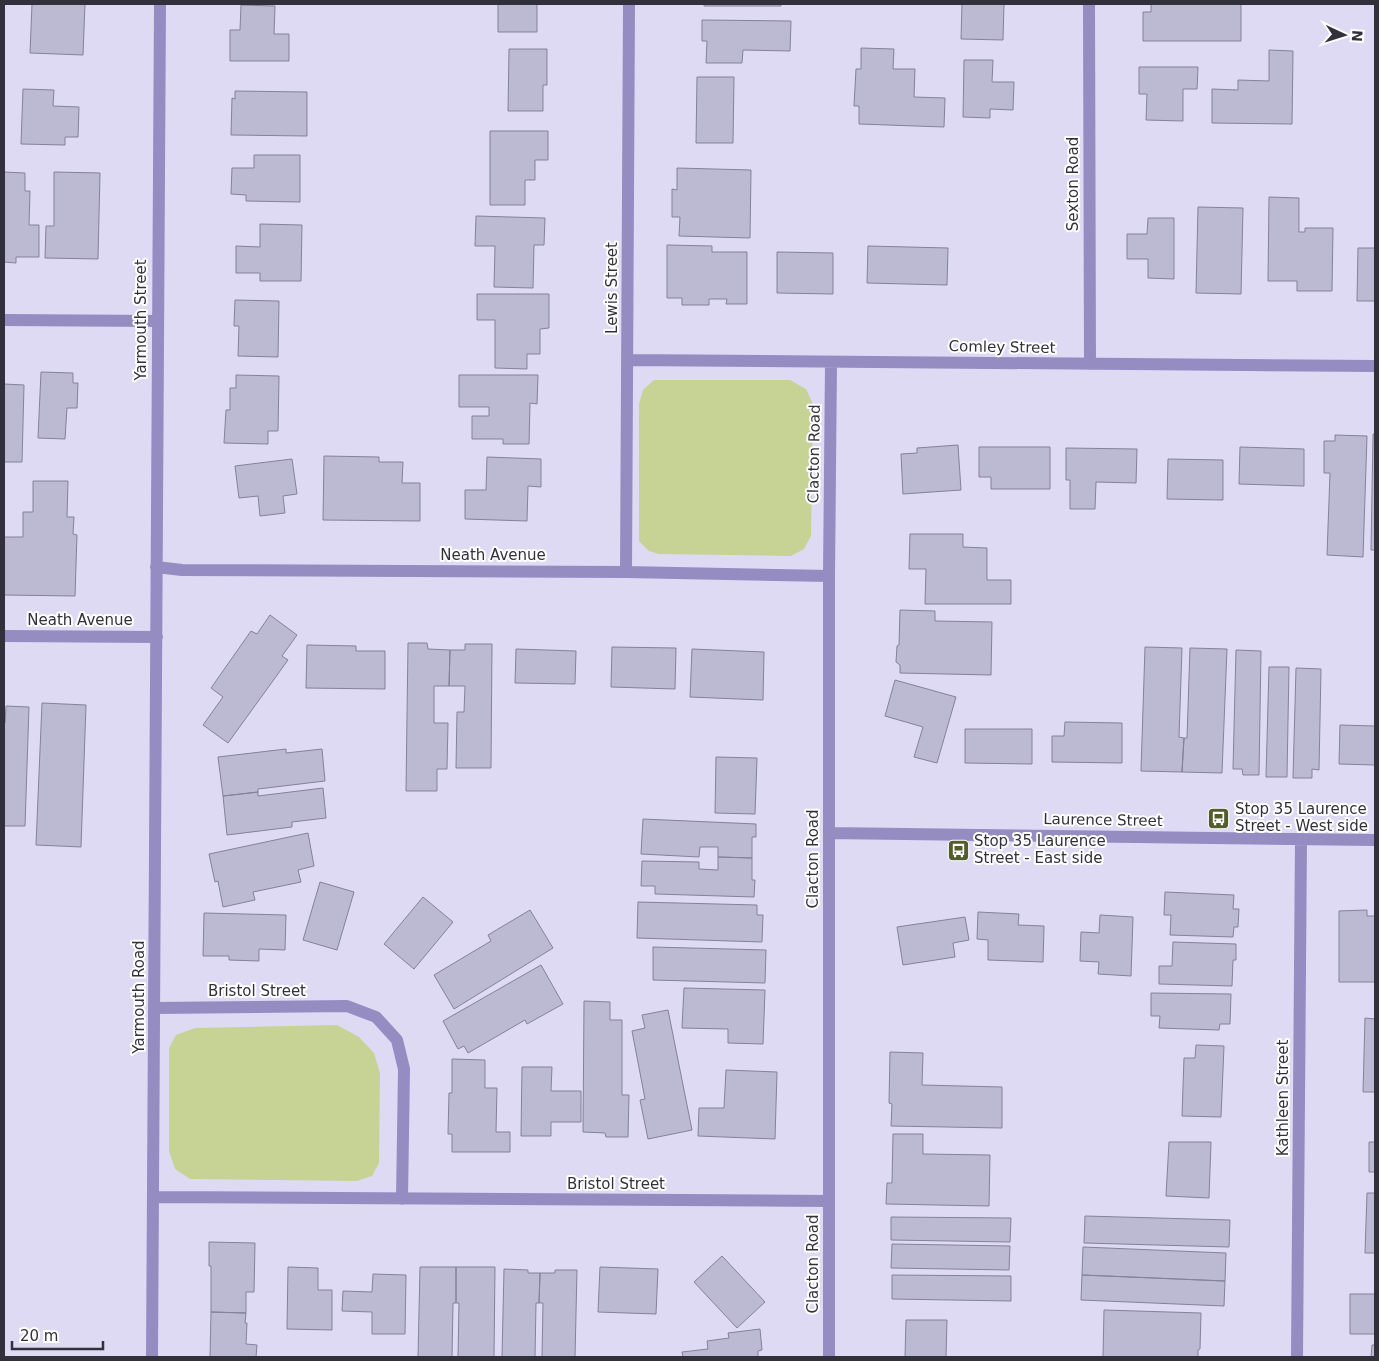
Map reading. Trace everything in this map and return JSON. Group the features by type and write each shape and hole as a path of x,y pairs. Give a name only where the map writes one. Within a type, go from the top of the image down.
{"street":[{"name":"Yarmouth Street","path":"157,637 160,4"},
{"name":"Lewis Street","path":"626,572 629,4"},
{"name":"Sexton Road","path":"1089,4 1090,364"},
{"path":"4,320 158,321"},
{"name":"Comley Street","path":"628,360 1375,366"},
{"name":"Clacton Road","path":"829,1357 829,576 831,362"},
{"name":"Neath Avenue","path":"156,567 182,570 626,572 829,576"},
{"name":"Neath Avenue","path":"4,636 157,637"},
{"name":"Yarmouth Road","path":"152,1357 157,637"},
{"name":"Laurence Street","path":"829,833 1375,840"},
{"name":"Kathleen Street","path":"1297,1357 1301,839"},
{"name":"Bristol Street","path":"155,1008 347,1006 376,1017 397,1040 404,1069 402,1199"},
{"name":"Bristol Street","path":"153,1197 829,1201"}],"green space":[{"path":"654,380 790,380 806,389 813,404 811,536 804,549 791,556 659,554 649,551 639,541 639,404 643,390"},
{"path":"337,1025 359,1037 374,1053 380,1073 379,1163 372,1176 357,1181 190,1179 175,1169 169,1151 169,1048 176,1035 195,1028"}],"building":[{"path":"32,4 85,4 83,55 30,53"},
{"path":"498,4 537,4 537,32 498,32"},
{"path":"704,4 781,4 781,6 704,6"},
{"path":"962,4 1004,4 1003,40 961,39"},
{"path":"1151,4 1241,4 1241,41 1143,41 1143,12 1151,12"},
{"path":"241,5 275,6 274,34 289,34 289,61 230,61 230,30 240,30"},
{"path":"702,20 791,21 790,51 743,50 742,63 706,63 707,41 702,41"},
{"path":"861,48 894,49 893,69 915,69 914,97 945,98 944,127 859,124 859,106 854,106 856,69 861,69"},
{"path":"509,49 547,49 547,85 543,85 543,111 508,111"},
{"path":"1269,50 1293,51 1292,124 1212,123 1212,89 1238,90 1238,80 1269,81"},
{"path":"964,60 993,60 992,82 1014,82 1013,110 990,109 990,118 963,117"},
{"path":"1139,67 1198,67 1197,89 1183,89 1183,121 1146,120 1147,94 1139,94"},
{"path":"697,77 734,77 733,143 696,143"},
{"path":"23,89 54,90 53,106 79,107 78,137 65,137 65,145 21,144"},
{"path":"235,91 307,92 307,136 231,135 232,98 235,99"},
{"path":"490,131 548,131 548,160 535,160 535,180 525,180 525,205 490,205"},
{"path":"254,155 300,155 300,202 246,201 246,195 231,194 232,168 254,168"},
{"path":"677,168 751,170 750,238 679,236 680,217 672,217 672,189 677,190"},
{"path":"4,172 25,173 25,191 30,191 29,225 39,225 39,257 16,257 16,263 4,262"},
{"path":"54,172 100,173 98,259 45,258 46,226 54,226"},
{"path":"1269,197 1299,198 1299,232 1305,232 1305,228 1333,228 1332,291 1297,291 1297,281 1268,281"},
{"path":"1198,207 1243,208 1241,294 1196,293"},
{"path":"476,216 545,218 544,245 534,245 533,288 494,287 495,246 475,246"},
{"path":"1148,218 1174,218 1174,279 1148,278 1148,259 1127,259 1127,234 1147,234"},
{"path":"260,224 302,225 301,281 260,281 260,273 236,273 236,246 260,247"},
{"path":"667,245 712,246 712,252 747,252 747,304 726,304 727,299 709,299 709,305 682,305 682,298 667,298"},
{"path":"868,246 948,248 947,285 867,283"},
{"path":"1358,248 1375,248 1375,301 1357,301"},
{"path":"777,252 833,253 833,294 777,293"},
{"path":"477,294 549,294 549,328 540,329 540,354 527,354 527,369 495,368 495,320 477,320"},
{"path":"235,300 279,301 278,357 238,356 239,326 234,326"},
{"path":"41,372 73,373 73,383 78,383 77,408 67,408 65,439 38,438"},
{"path":"236,375 279,376 278,431 268,431 268,444 224,443 226,410 230,410 230,388 236,388"},
{"path":"459,375 538,375 537,404 530,403 529,444 503,444 503,439 472,439 472,416 489,416 489,407 459,407"},
{"path":"4,384 24,385 22,462 4,462"},
{"path":"1373,434 1375,434 1375,550 1371,550"},
{"path":"1335,435 1367,436 1363,557 1327,555 1330,473 1324,473 1324,441 1335,441"},
{"path":"958,445 961,490 903,494 901,454 917,453 917,448"},
{"path":"979,447 1050,447 1050,489 991,489 991,477 979,477"},
{"path":"1240,447 1304,449 1304,486 1239,484"},
{"path":"1066,448 1137,449 1136,483 1096,482 1095,509 1070,509 1070,480 1066,480"},
{"path":"324,456 379,457 379,462 403,462 402,483 420,483 420,521 323,520"},
{"path":"487,457 541,459 541,487 528,486 527,521 465,519 465,490 486,490"},
{"path":"292,459 297,494 283,496 285,513 260,516 258,496 239,498 235,466"},
{"path":"1168,459 1223,460 1223,500 1167,499"},
{"path":"33,481 68,481 67,517 74,517 73,534 77,535 75,596 4,595 4,537 23,537 23,512 33,512"},
{"path":"910,534 963,534 963,547 987,548 987,580 1011,580 1011,604 925,604 926,569 909,569"},
{"path":"900,610 935,611 935,621 992,622 991,675 900,673 900,665 896,662 897,646 899,645"},
{"path":"270,615 297,635 282,656 288,660 228,743 203,725 223,697 211,688 251,631 257,634"},
{"path":"408,643 427,643 428,649 450,650 449,686 434,686 434,723 448,723 447,769 437,769 437,791 406,791"},
{"path":"465,644 492,644 491,768 456,768 457,712 464,712 465,686 449,686 450,650 465,650"},
{"path":"307,645 356,646 356,651 385,651 385,689 306,688"},
{"path":"612,647 676,648 675,689 611,687"},
{"path":"1145,647 1182,648 1179,737 1184,738 1182,772 1141,771"},
{"path":"1190,648 1227,649 1222,773 1182,772 1184,738 1187,738"},
{"path":"516,649 576,651 575,684 515,683"},
{"path":"692,649 764,652 763,700 690,697"},
{"path":"1236,650 1261,651 1259,775 1243,775 1242,769 1233,769"},
{"path":"1269,667 1289,667 1287,777 1266,777"},
{"path":"1296,668 1321,669 1319,770 1312,769 1312,778 1293,778"},
{"path":"895,680 956,697 937,763 914,757 923,727 885,716"},
{"path":"42,703 86,705 81,847 36,845"},
{"path":"6,706 29,707 25,826 4,826 4,722"},
{"path":"1065,722 1122,723 1122,763 1052,762 1052,736 1064,736"},
{"path":"1340,725 1375,726 1375,765 1339,764"},
{"path":"965,729 1032,729 1032,764 965,763"},
{"path":"286,749 286,753 322,749 325,781 258,789 258,792 223,796 218,757"},
{"path":"716,757 757,758 755,814 715,813"},
{"path":"323,788 326,818 292,822 292,827 227,835 223,796 258,792 258,796"},
{"path":"643,819 756,824 756,837 752,837 752,858 718,857 718,847 700,847 699,857 641,854"},
{"path":"308,833 314,866 298,870 301,882 253,892 255,900 223,907 218,881 215,882 209,854"},
{"path":"718,857 752,858 752,880 755,880 754,897 655,894 655,886 641,886 642,861 699,862 699,869 718,870"},
{"path":"320,882 354,892 337,950 303,940"},
{"path":"1165,892 1234,895 1233,909 1239,909 1238,927 1234,927 1233,937 1170,935 1171,915 1164,915"},
{"path":"423,897 453,922 414,969 384,944"},
{"path":"638,902 757,905 757,915 763,915 762,942 637,938"},
{"path":"530,910 553,948 454,1009 434,975 491,941 488,935"},
{"path":"1367,910 1367,916 1375,916 1375,982 1339,982 1339,911"},
{"path":"978,912 1019,914 1018,925 1044,926 1043,962 988,960 988,940 977,939"},
{"path":"204,913 286,915 285,950 259,949 259,961 229,960 229,956 203,956"},
{"path":"1100,915 1133,917 1131,976 1098,974 1099,962 1080,961 1081,932 1099,933"},
{"path":"965,917 969,940 953,943 955,957 903,965 897,927"},
{"path":"1173,942 1236,944 1236,960 1233,960 1232,986 1159,984 1159,966 1172,966"},
{"path":"653,947 766,950 765,983 653,980"},
{"path":"541,965 563,1004 527,1024 525,1020 468,1053 464,1046 458,1049 443,1021"},
{"path":"684,988 765,990 763,1044 728,1043 728,1029 682,1028"},
{"path":"1151,993 1231,994 1230,1024 1220,1024 1219,1030 1159,1028 1160,1016 1151,1016"},
{"path":"584,1001 610,1002 610,1020 622,1020 622,1095 629,1095 628,1137 606,1137 605,1133 583,1132"},
{"path":"668,1010 692,1130 648,1139 640,1100 645,1099 632,1031 645,1028 642,1015"},
{"path":"1365,1018 1375,1019 1375,1092 1363,1092"},
{"path":"1196,1045 1224,1046 1221,1117 1182,1116 1184,1058 1195,1058"},
{"path":"890,1052 923,1053 922,1085 1002,1087 1002,1128 891,1126 892,1104 889,1103"},
{"path":"452,1059 485,1060 485,1088 497,1088 496,1132 510,1132 510,1152 452,1152 452,1134 448,1134 449,1093 452,1093"},
{"path":"522,1067 552,1067 551,1091 581,1091 581,1122 551,1122 551,1136 521,1136"},
{"path":"726,1070 777,1072 775,1139 698,1136 699,1108 724,1108"},
{"path":"893,1134 923,1134 923,1154 990,1155 989,1206 886,1204 887,1183 892,1183"},
{"path":"1169,1142 1211,1142 1209,1198 1166,1196"},
{"path":"1369,1142 1375,1142 1375,1172 1369,1172"},
{"path":"1367,1193 1375,1193 1375,1253 1365,1253"},
{"path":"1085,1216 1230,1220 1229,1247 1084,1243"},
{"path":"891,1217 1011,1218 1010,1242 891,1240"},
{"path":"209,1242 255,1243 254,1292 246,1292 246,1313 211,1312"},
{"path":"892,1244 1010,1246 1009,1270 891,1268"},
{"path":"1083,1247 1226,1253 1225,1281 1082,1275"},
{"path":"722,1256 765,1302 737,1328 694,1282"},
{"path":"288,1267 318,1268 318,1290 332,1290 332,1330 287,1329"},
{"path":"420,1267 456,1267 456,1303 453,1303 452,1357 418,1357"},
{"path":"456,1267 495,1267 494,1357 458,1357 459,1303 456,1303"},
{"path":"600,1267 658,1269 656,1314 598,1312"},
{"path":"504,1269 528,1270 528,1273 540,1273 539,1303 536,1303 535,1357 502,1357"},
{"path":"555,1270 577,1270 575,1357 542,1357 543,1303 539,1303 540,1273 555,1273"},
{"path":"373,1274 406,1275 405,1334 372,1334 372,1312 342,1311 343,1291 372,1292"},
{"path":"892,1275 1011,1276 1011,1301 892,1299"},
{"path":"1082,1275 1225,1281 1224,1306 1081,1300"},
{"path":"1350,1294 1375,1294 1375,1334 1350,1334"},
{"path":"1104,1310 1201,1313 1198,1357 1103,1357"},
{"path":"211,1312 246,1313 246,1344 257,1345 256,1357 210,1357"},
{"path":"906,1320 947,1320 946,1357 905,1357"},
{"path":"760,1329 762,1350 758,1351 758,1357 683,1357 682,1352 708,1349 707,1341 729,1338 728,1333"},
{"path":"1372,1345 1375,1345 1375,1357 1371,1357"}],"place":[{"name":"Stop 35 Laurence Street - West side","path":"1219,818"},
{"name":"Stop 35 Laurence Street - East side","path":"958,850"}]}
